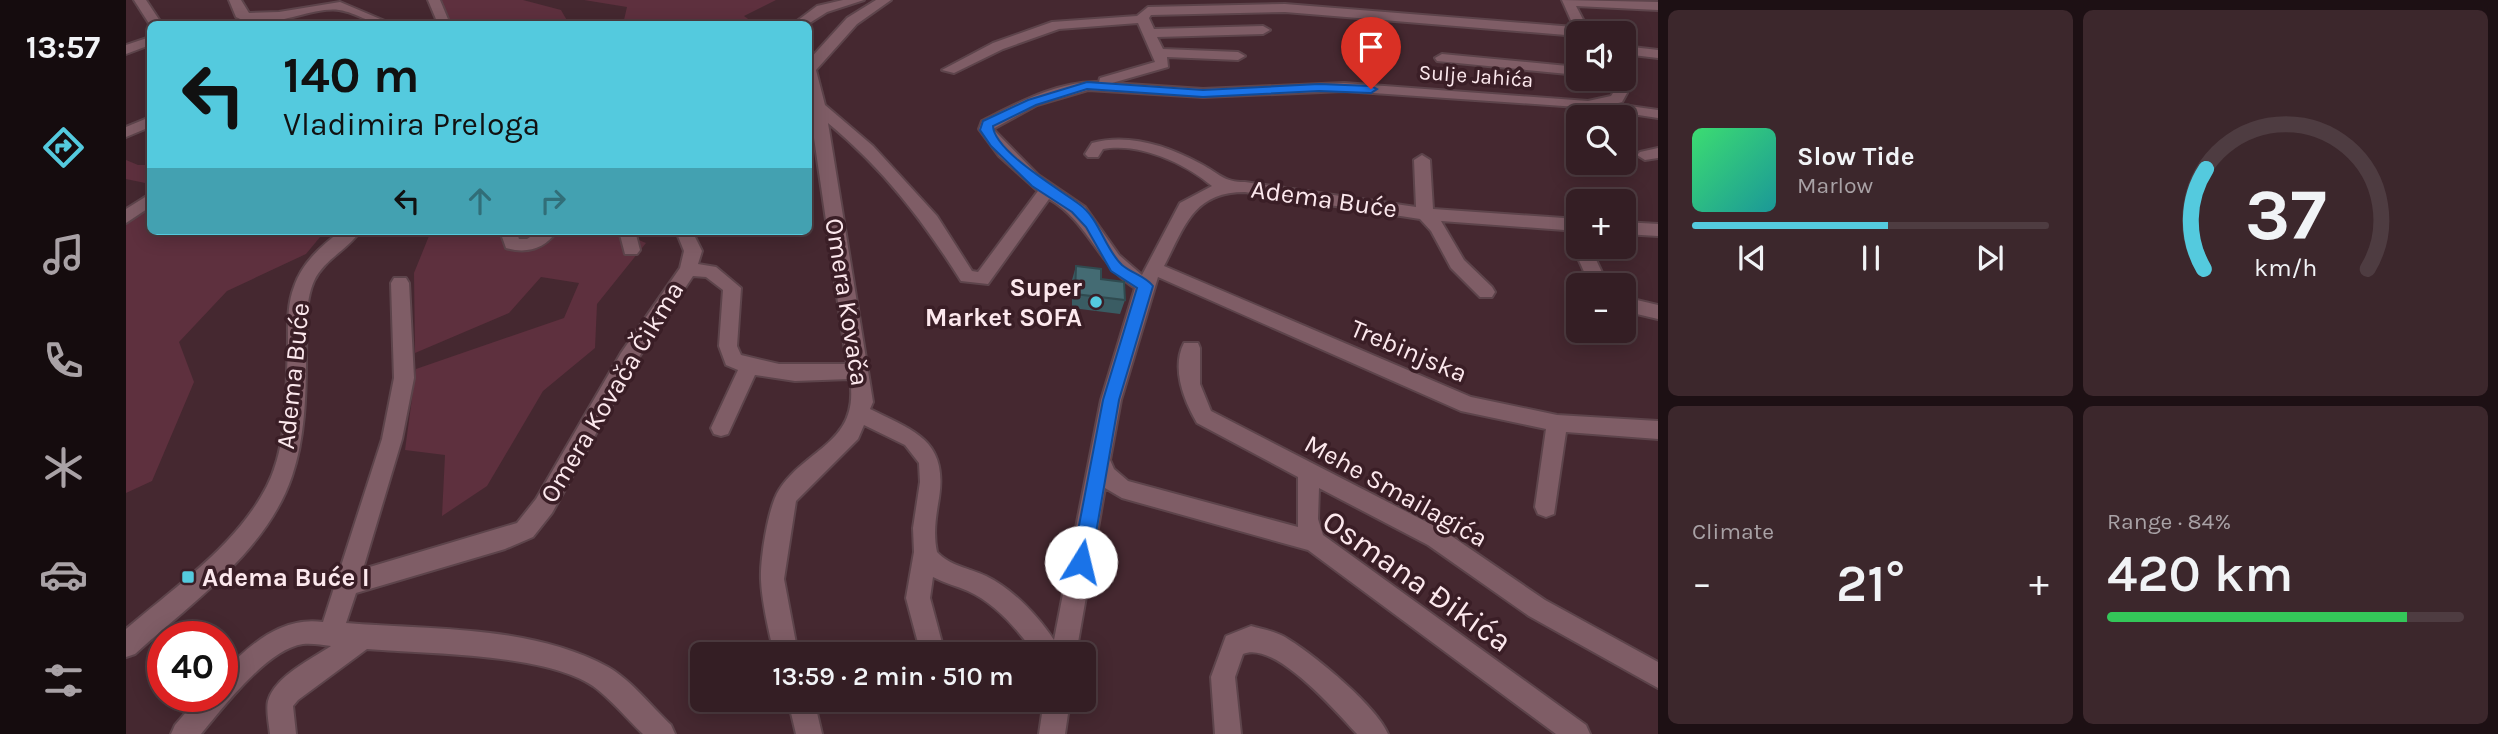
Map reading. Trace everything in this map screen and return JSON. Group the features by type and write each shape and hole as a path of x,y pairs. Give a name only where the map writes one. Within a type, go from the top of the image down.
{"street":[{"path":"140,0 154,21"},
{"path":"235,0 242,19 290,15 340,6 378,21"},
{"path":"804,21 822,9 858,0"},
{"name":"Omera Kovača","path":"812,66 852,21 885,0"},
{"path":"1356,0 1362,15"},
{"path":"436,1 443,21"},
{"path":"1577,21 1567,2 1615,2 1658,6"},
{"path":"1087,86 1163,64 1143,19 1142,14 1148,11 1272,8 1566,32"},
{"path":"290,15 303,21"},
{"path":"949,69 998,46 1056,25 1143,19"},
{"path":"1150,33 1263,30"},
{"path":"126,50 147,42"},
{"path":"1636,51 1658,54"},
{"path":"1160,53 1238,56"},
{"path":"1442,58 1566,70"},
{"name":"Omera Kovača","path":"784,642 772,579 779,525 787,496 851,433 863,402 812,82"},
{"name":"Sulje Jahića","path":"1047,190 995,144 986,130 987,124 1032,102 1087,86 1203,93 1344,87 1594,105"},
{"path":"1594,105 1617,99 1619,91"},
{"path":"818,107 868,149 930,220 956,265 967,277 973,280 982,279 991,270 1047,190 1077,209 1091,224 1116,268 1145,286"},
{"name":"Sulje Jahića","path":"1636,111 1658,114"},
{"path":"129,127 147,123"},
{"name":"Adema Buće","path":"1093,155 1097,146 1110,141 1127,142 1198,168 1210,174 1223,187"},
{"name":"Adema Buće","path":"1422,160 1425,214 1438,228 1457,264 1486,292"},
{"name":"Adema Buće","path":"1066,642 1098,458 1111,400 1145,286 1186,207 1223,187 1273,190 1425,214 1566,229"},
{"path":"126,217 147,201"},
{"path":"1636,229 1658,230"},
{"name":"Adema Buće","path":"126,645 231,548 263,512 276,491 283,471 296,388 299,301 307,277 323,254 347,235"},
{"path":"509,235 512,244 525,247 546,235"},
{"path":"628,235 631,250"},
{"path":"686,235 693,251 688,270"},
{"name":"Trebinjska","path":"1153,268 1468,405 1557,423 1658,430"},
{"name":"Omera Kovača Čikma","path":"344,585 505,539 525,530 544,506 628,358 688,270 710,271 732,288 728,346 733,360 749,367"},
{"path":"331,634 344,585 392,439 404,377 400,283"},
{"path":"1636,307 1658,312"},
{"name":"Mehe Smailagića","path":"1191,348 1187,378 1195,404 1204,417 1436,538 1537,608 1658,676"},
{"path":"721,428 749,367 818,374 858,371"},
{"name":"Omera Kovača","path":"859,413 912,439 929,460 925,552 918,598 930,642"},
{"path":"1546,507 1557,423"},
{"name":"Osmana Đikića","path":"1098,458 1106,475 1122,489 1314,541 1577,734"},
{"path":"1309,474 1307,519 1314,541"},
{"path":"925,552 930,562 938,568 981,585 1022,619 1040,642"},
{"path":"238,676 277,644 302,632 484,646 553,656 601,677 662,734"},
{"path":"283,734 280,703 289,691 362,638"},
{"path":"1228,734 1224,670 1234,646 1250,638 1271,641 1296,656 1376,734"},
{"path":"184,734 203,712"},
{"path":"804,712 809,734"},
{"path":"1052,734 1055,712"}],"shaded area":[{"path":"426,0 523,0 561,10 567,21 449,21"},
{"path":"584,0 776,0 744,16 751,21 624,21 627,7"},
{"path":"126,160 147,165 147,183 126,179"},
{"path":"147,197 147,235 322,235 306,254 227,291 179,342 194,382 152,481 126,493 126,218 143,205"},
{"path":"429,235 626,235 646,243 597,304 595,348 543,391 487,486 442,516 445,455 405,450 416,369 564,318 579,283 541,277 509,313 415,353 414,273"}],"building":[{"path":"1076,266 1101,269 1101,279 1124,282 1125,300 1075,294"}],"place":[{"name":"Super Market SOFA","path":"1096,302"},
{"name":"Adema Buće I","path":"188,577"}],"route":[{"path":"1081,562 1098,458 1111,400 1145,286 1116,268 1091,224 1077,209 1037,183 1027,170 995,144 986,130 987,124 1032,102 1087,86 1203,93 1319,87 1371,89"}]}
